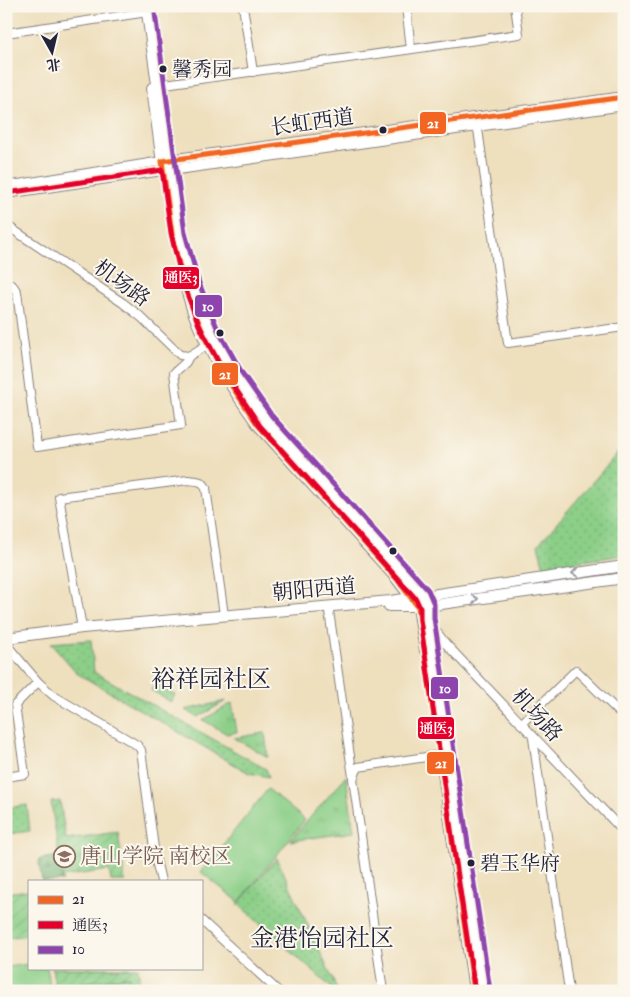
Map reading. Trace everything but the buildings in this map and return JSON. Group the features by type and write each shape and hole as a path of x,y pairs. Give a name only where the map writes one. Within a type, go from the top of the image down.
{"main road":[{"path":"143,8 158,85 166,166"},
{"path":"143,8 178,234 211,343 239,398 258,425 422,607 427,619 483,991"},
{"name":"长虹西道","path":"477,122 624,97"},
{"name":"长虹西道","path":"166,166 477,122 624,105"},
{"path":"211,343 266,421 422,595 440,755 474,991"},
{"name":"朝阳西道","path":"6,641 82,628 412,598 624,566"},
{"name":"朝阳西道","path":"6,641 115,629 329,611 393,606 422,607 624,578"}],"street":[{"path":"244,6 253,72"},
{"path":"406,6 411,49"},
{"path":"158,85 519,34 515,6"},
{"path":"6,33 143,8"},
{"path":"477,122 508,343 624,327"},
{"name":"长虹西道","path":"6,186 166,166"},
{"name":"长虹西道","path":"6,194 166,166"},
{"name":"机场路","path":"6,225 123,303 180,355 189,356"},
{"path":"6,282 13,286 17,292 37,447 181,425 174,373 186,362 189,356 211,343"},
{"path":"82,628 59,497 188,480 200,481 206,488 224,615"},
{"path":"329,611 383,991"},
{"name":"机场路","path":"427,619 445,643 624,832"},
{"path":"6,641 38,682 54,696 137,745 141,750 160,880"},
{"path":"521,724 576,670 624,717"},
{"path":"6,777 25,774 15,705 38,682"},
{"path":"532,736 568,991"},
{"path":"353,779 358,767 440,755"},
{"path":"202,921 278,991"}],"green space":[{"path":"622,448 624,450 624,555 544,567 538,545"},
{"path":"91,640 94,672 266,769 269,777 249,773 78,674 51,643"},
{"path":"156,683 175,695 171,702 151,690"},
{"path":"226,701 198,717 185,710"},
{"path":"232,703 237,732 227,734 203,720"},
{"path":"264,733 268,757 234,738"},
{"path":"346,776 354,832 290,841"},
{"path":"268,789 305,820 239,902 201,872"},
{"path":"60,801 66,839 118,832 125,880 111,880 109,870 62,877 51,802"},
{"path":"27,805 30,831 8,834 6,808"},
{"path":"59,856 63,880 42,880 40,859"},
{"path":"277,858 338,991 335,991 238,904"},
{"path":"28,890 28,935 6,938 6,893"},
{"path":"28,964 28,970 47,970 51,991 6,991 6,967"},
{"path":"52,970 138,970 141,991 131,991 129,976 55,986"},
{"path":"129,976 131,991 51,991 50,986"}],"transit line":[{"name":"10","path":"154,6 185,233 199,283 218,330 242,373 272,416 428,590 434,604 434,618 490,990"},
{"name":"21","path":"474,991 418,607 396,578 258,425 229,382 205,338 186,291 173,241 162,161 624,97"},
{"name":"通医3","path":"7,193 162,170 171,233 182,280 199,325 221,367 260,426 416,599 420,608 420,620 475,991"}],"place":[{"name":"馨秀园","path":"163,69"},
{"name":"唐山学院 南校区","path":"64,856"},
{"name":"碧玉华府","path":"471,863"}],"district":[{"name":"裕祥园社区","path":"211,679"},
{"name":"金港怡园社区","path":"322,938"}]}
